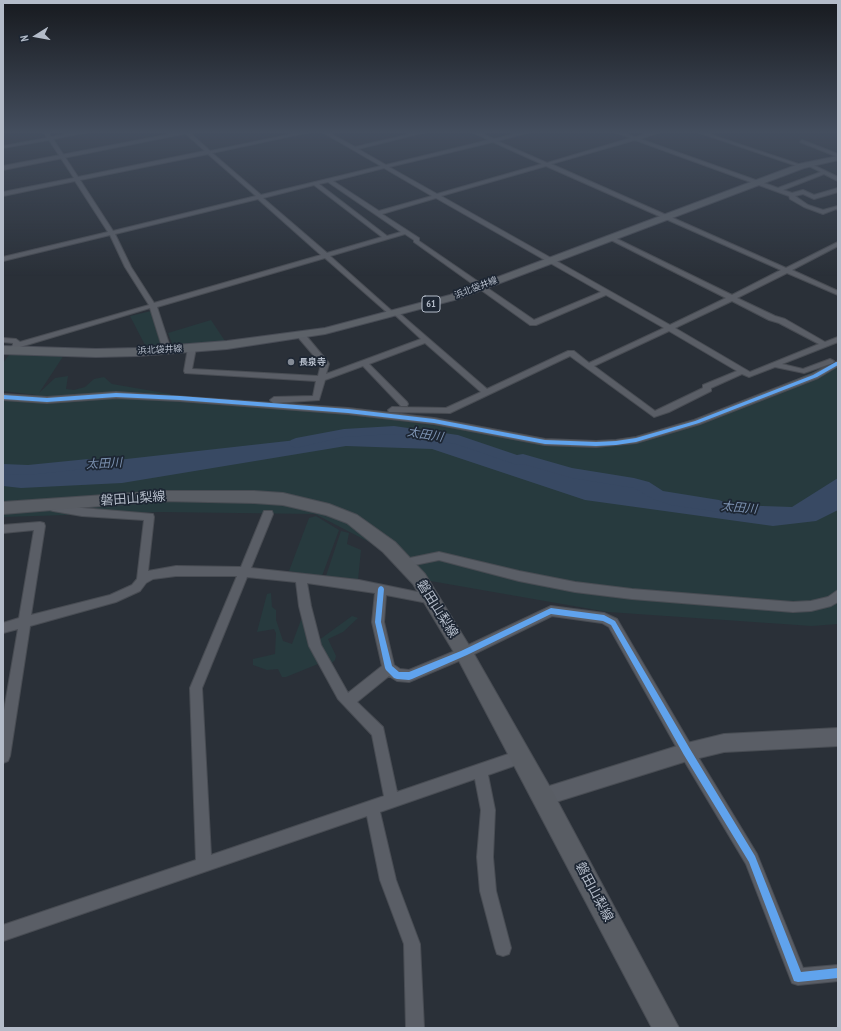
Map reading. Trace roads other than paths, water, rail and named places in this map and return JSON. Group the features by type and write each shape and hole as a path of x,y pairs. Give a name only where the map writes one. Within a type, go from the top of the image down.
{"main road":[{"name":"浜北袋井線","path":"7,348 96,353 167,350 325,331 454,297 763,180"},
{"name":"磐田山梨線","path":"3,508 163,496 254,497 283,499 329,510 352,519 389,547 420,579 433,599 543,797 666,1028"}],"street":[{"path":"3,194 72,180"},
{"path":"78,180 112,233 128,267 153,306 167,350"},
{"path":"240,180 326,256 486,392"},
{"path":"3,259 333,180"},
{"path":"409,180 749,375 838,339"},
{"path":"378,213 491,180"},
{"path":"582,180 838,293"},
{"path":"753,180 792,195 792,198 806,206 823,212 836,207 838,208"},
{"path":"780,190 809,180"},
{"path":"330,181 417,239 416,241 533,323 606,292"},
{"path":"315,184 387,238"},
{"path":"792,195 803,192 814,197 838,190"},
{"path":"7,348 406,232"},
{"path":"611,238 824,344"},
{"path":"588,366 838,244"},
{"path":"234,402 316,398 325,364 300,334"},
{"path":"192,348 188,371 321,379 426,340"},
{"path":"348,411 447,411 571,353 654,414 666,410 708,389 706,387 743,371"},
{"path":"774,365 804,371 838,358"},
{"path":"364,363 404,404"},
{"path":"3,397 47,400 116,395 234,402 348,411 434,421 545,442 576,444 616,443 636,440 697,422 815,376 838,364"},
{"path":"44,506 82,512 149,517 142,580"},
{"path":"204,863 196,688 268,514"},
{"path":"3,529 40,526 3,756"},
{"path":"405,563 438,556 519,576 575,587 632,594 793,607 811,606 831,601 838,595"},
{"path":"3,628 112,599 136,588 142,580 151,575 176,571 243,572 301,578 381,589 433,599"},
{"path":"301,578 305,606 315,646 342,695 378,732 392,801"},
{"path":"381,589 378,622 389,668 397,675 410,676 464,653 551,611 604,618 613,623 687,752 752,859 798,977 838,974"},
{"path":"348,701 389,668"},
{"path":"543,797 687,752 724,743 838,737"},
{"path":"3,932 520,757"},
{"path":"480,771 488,810 485,857 488,890 503,948"},
{"path":"372,808 388,880 412,944 415,1028"}],"water":[{"path":"408,431 458,440 517,460 523,459 572,473 590,477 622,480 645,487 656,494 682,501 704,504 792,507 838,478 838,510 816,521 773,526 585,500 432,449 346,446 122,483 21,488 3,486 3,468 28,470 368,432"}],"waterway":[{"name":"太田川","path":"296,443 344,433 394,430 408,431 458,440 517,460 523,459 572,473 634,483 644,486 658,495 671,499 719,506"},
{"name":"太田川","path":"3,469 28,470 88,464"}],"place":[{"name":"長泉寺","path":"291,362"}]}
